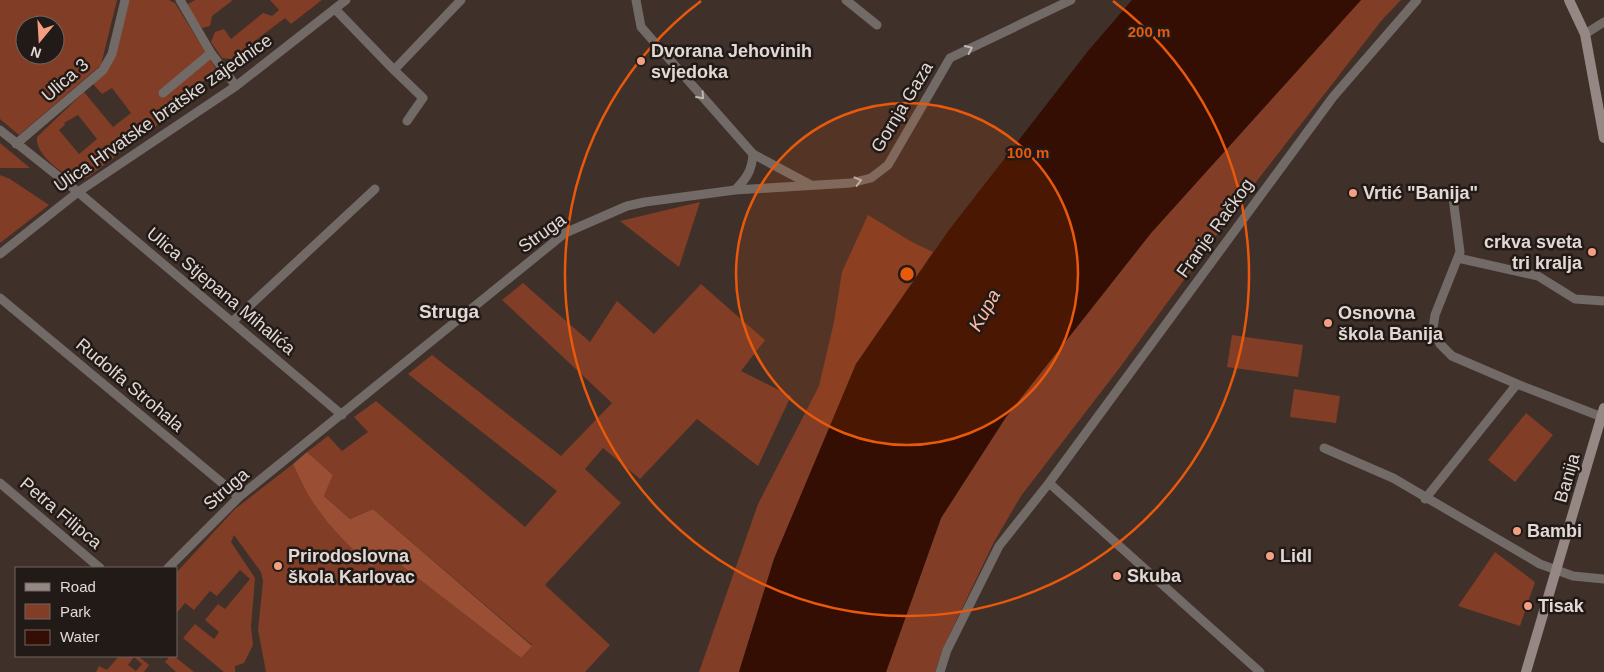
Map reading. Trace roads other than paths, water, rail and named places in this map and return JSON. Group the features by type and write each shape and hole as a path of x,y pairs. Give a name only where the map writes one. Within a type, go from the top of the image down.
{"main road":[{"path":"1569,0 1585,34 1604,138"},
{"name":"Banija","path":"1526,672 1603,412"}],"street":[{"name":"Ulica 3","path":"16,144 103,70 112,54 125,0"},
{"path":"180,0 211,53 236,86"},
{"name":"Ulica Hrvatske bratske zajednice","path":"0,254 78,192 236,86 346,0"},
{"path":"394,70 460,0"},
{"path":"636,0 641,27 753,154 809,185"},
{"path":"846,0 876,25"},
{"name":"Gornja Gaza","path":"809,185 851,183 871,178 888,165 950,58 1071,0"},
{"name":"Franje Račkog","path":"940,672 947,650 999,546 1049,483 1333,97 1417,0"},
{"path":"335,9 423,98 408,121"},
{"path":"1585,34 1604,22"},
{"path":"163,94 211,53"},
{"name":"Ulica Stjepana Mihalića","path":"0,130 78,192 342,415"},
{"path":"735,190 745,180 752,167 753,154"},
{"name":"Struga","path":"169,567 239,497 565,233 627,206 735,190 809,185"},
{"path":"232,322 375,189"},
{"path":"1452,190 1460,242 1458,258 1435,314 1433,329 1440,344 1452,356 1517,384 1603,412"},
{"path":"1458,258 1538,276 1575,299 1604,302"},
{"name":"Rudolfa Strohala","path":"0,298 239,497"},
{"path":"1426,498 1517,384"},
{"path":"1324,448 1393,478 1557,572 1604,579"},
{"path":"1049,483 1260,672"},
{"name":"Petra Filipca","path":"0,484 99,567"}],"water":[{"name":"Kupa","path":"1132,0 1361,0 1151,233 1006,417 941,518 886,672 739,672 774,559 856,364 949,230 1088,51"}],"place":[{"name":"Dvorana Jehovinih svjedoka","path":"641,61"},
{"name":"Vrtić \"Banija\"","path":"1353,193"},
{"name":"crkva sveta tri kralja","path":"1592,252"},
{"name":"Osnovna škola Banija","path":"1328,323"},
{"name":"Bambi","path":"1517,531"},
{"name":"Lidl","path":"1270,556"},
{"name":"Prirodoslovna škola Karlovac","path":"278,566"},
{"name":"Skuba","path":"1117,576"},
{"name":"Tisak","path":"1528,606"}],"district":[{"name":"Struga","path":"449,311"}]}
